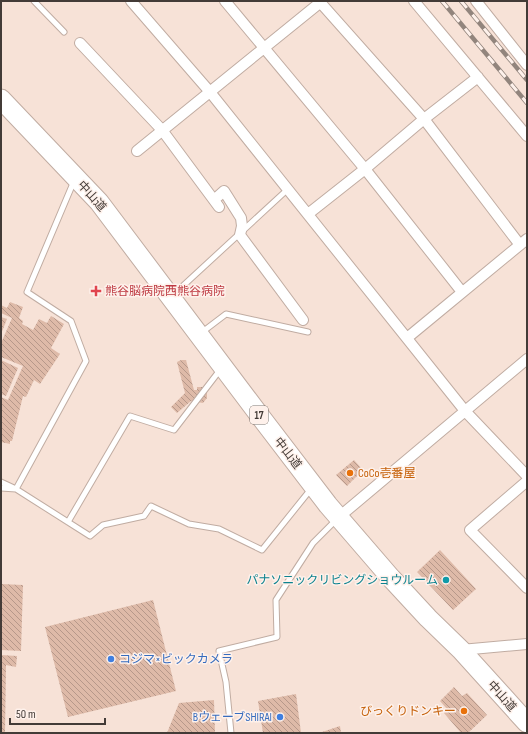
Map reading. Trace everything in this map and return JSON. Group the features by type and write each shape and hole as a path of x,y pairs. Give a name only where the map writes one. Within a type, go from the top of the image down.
{"highway":[{"name":"中山道","path":"4,108 99,202 198,335 339,517 391,578 461,650 527,723"}],"street":[{"path":"131,1 210,92 465,410 527,476"},
{"path":"224,1 365,169 462,292"},
{"path":"137,151 321,1 424,118 523,242 407,338"},
{"path":"414,1 421,6 527,136"},
{"path":"480,2 527,65"},
{"path":"80,43 162,130 216,204 224,191 241,218 242,226 240,235 303,320"},
{"path":"308,214 365,169 424,118 478,77"},
{"path":"339,517 527,359"},
{"path":"527,481 470,530 527,588"},
{"path":"461,650 527,644"}],"lane":[{"path":"34,1 64,32"},
{"path":"16,489 86,360 71,321 27,292 76,178"},
{"path":"171,297 240,235 288,189"},
{"path":"198,335 226,314 308,332"},
{"path":"68,522 130,416 174,430 223,367"},
{"path":"1,482 16,489 90,536 103,525 144,516 151,506 189,524 219,529 262,550 314,486"},
{"path":"1,488 16,489"},
{"path":"231,733 226,682 219,651 277,637 276,600 313,543 339,517"}],"building":[{"path":"10,302 23,307 19,318 23,321 22,324 33,330 39,319 47,323 51,316 64,324 51,348 60,354 40,384 34,380 26,397 23,396 10,444 1,442 1,397 8,400 23,366 1,357 1,343 12,318 1,313 1,305 7,308"},
{"path":"1,317 7,319 1,334"},
{"path":"1,360 18,368 6,396 1,394"},
{"path":"186,360 194,390 197,390 197,387 204,387 204,391 207,391 207,398 203,403 191,401 177,413 171,407 185,393 177,362"},
{"name":"CoCo壱番屋","path":"354,460 363,470 347,486 336,475"},
{"name":"パナソニックリビングショウルーム","path":"440,550 476,589 453,610 417,572"},
{"path":"1,584 23,585 21,651 1,650"},
{"name":"コジマ×ビックカメラ","path":"153,600 176,691 68,717 45,627"},
{"path":"1,655 17,656 16,667 6,665 5,733 1,733"},
{"name":"びっくりドンキー","path":"454,687 462,696 467,693 487,715 468,733 461,733 444,713 447,709 440,701"},
{"name":"BウェーブSHIRAI","path":"296,694 301,733 263,733 258,701"},
{"path":"214,700 215,733 167,733 179,703"},
{"path":"340,726 341,733 319,733"}],"railway":[{"path":"442,1 527,103"},
{"path":"461,1 527,80"}],"place":[{"name":"熊谷脳病院西熊谷病院","path":"96,291"},
{"name":"CoCo壱番屋","path":"350,473"},
{"name":"パナソニックリビングショウルーム","path":"446,580"},
{"name":"コジマ×ビックカメラ","path":"111,659"},
{"name":"びっくりドンキー","path":"464,711"},
{"name":"BウェーブSHIRAI","path":"280,717"}]}
